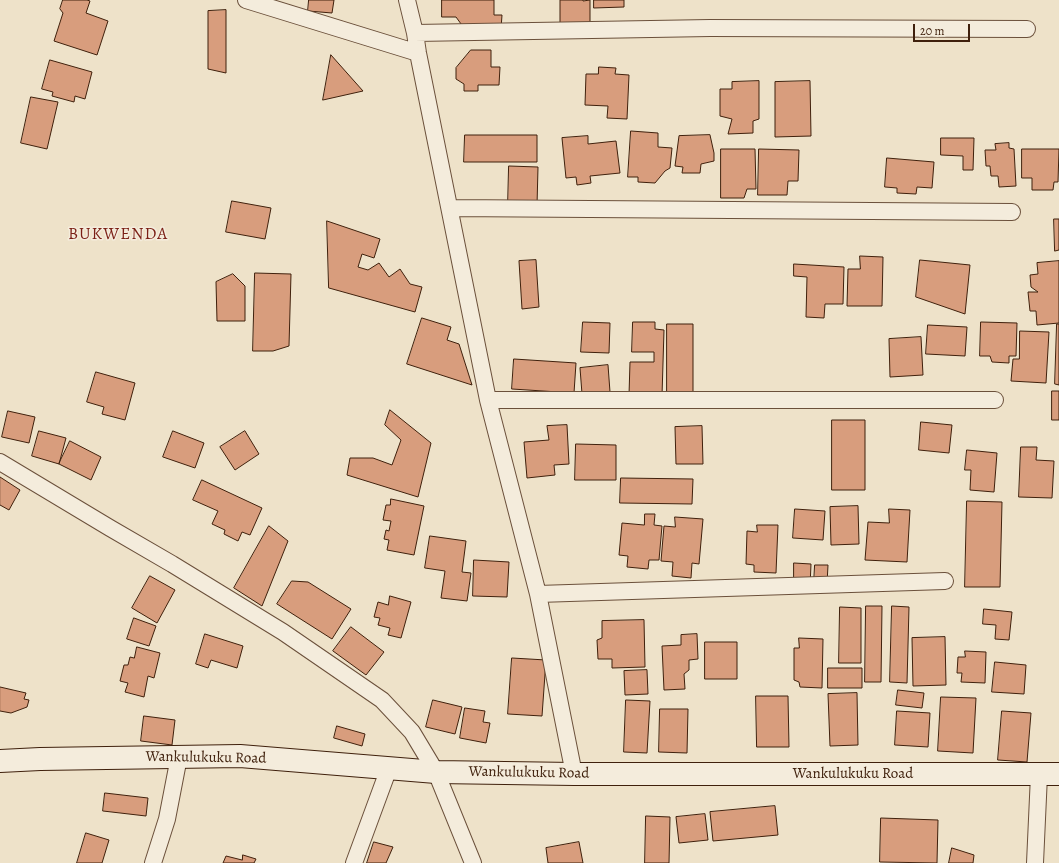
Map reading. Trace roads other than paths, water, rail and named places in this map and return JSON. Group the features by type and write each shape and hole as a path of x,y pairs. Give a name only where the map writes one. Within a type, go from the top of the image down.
{"main road":[{"name":"Wankulukuku Road","path":"0,761 179,756 240,756 436,772 574,774 1049,774"}],"street":[{"path":"246,0 418,53"},
{"path":"407,0 415,33 488,400 538,594 574,774"},
{"path":"415,33 710,28 1027,29"},
{"path":"450,208 1012,212"},
{"path":"488,400 995,400"},
{"path":"0,462 277,628 382,700 412,732 436,772 473,863"},
{"path":"538,594 945,581"},
{"path":"153,863 167,819 179,756"},
{"path":"354,863 389,768"},
{"path":"1035,863 1049,774"}],"district":[{"name":"BUKWENDA","path":"118,235"}]}
